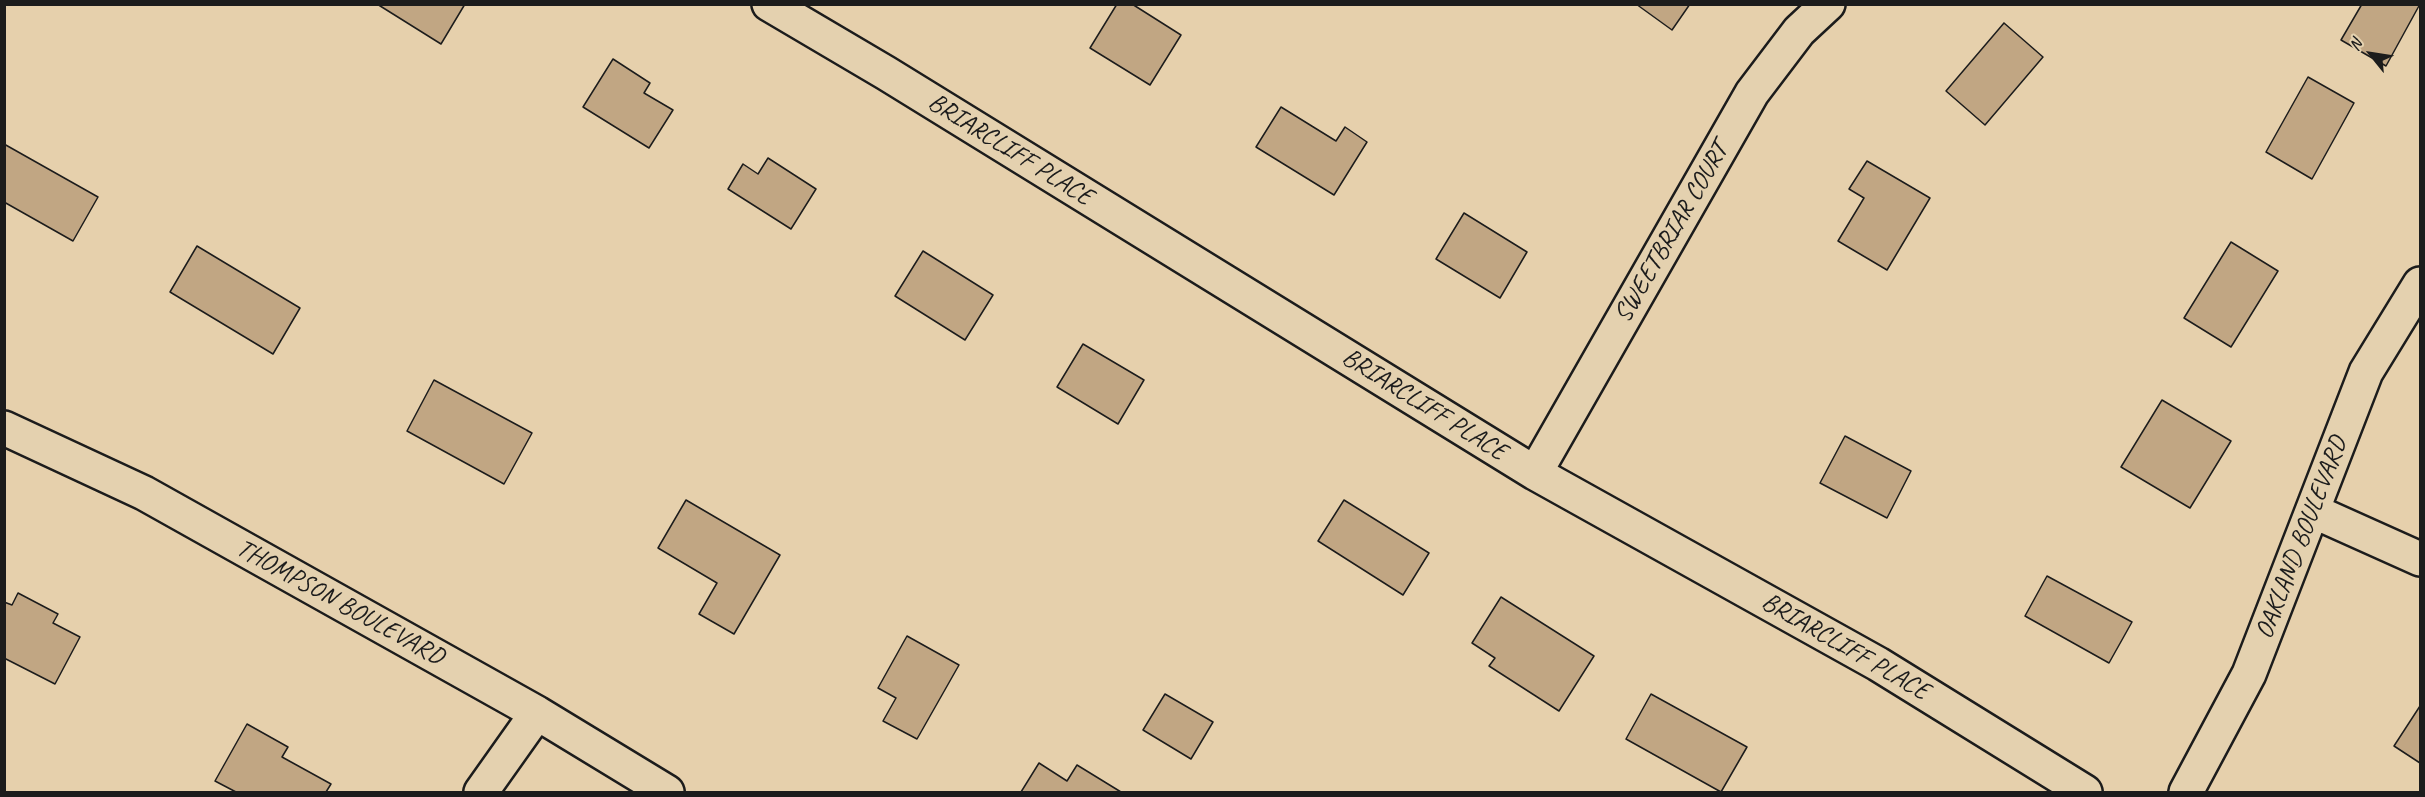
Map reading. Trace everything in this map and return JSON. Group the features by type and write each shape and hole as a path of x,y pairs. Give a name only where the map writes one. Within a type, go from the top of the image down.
{"street":[{"name":"BRIARCLIFF PLACE","path":"770,4 886,73 1535,473 1878,664 2085,792"},
{"name":"SWEETBRIAR COURT","path":"1535,473 1752,93 1799,31 1828,4"},
{"name":"OAKLAND BOULEVARD","path":"2186,792 2249,674 2366,372 2421,284"},
{"name":"THOMPSON BOULEVARD","path":"4,428 144,493 537,713 667,792"},
{"path":"2313,511 2421,559"},
{"path":"481,792 537,713"}],"building":[{"path":"377,4 465,4 441,44"},
{"path":"1117,4 1132,4 1181,35 1150,85 1090,48"},
{"path":"1636,4 1690,4 1672,30"},
{"path":"2362,4 2420,4 2386,66 2341,40"},
{"path":"2004,23 2043,57 1985,125 1946,91"},
{"path":"613,59 650,83 644,93 673,110 649,148 583,107"},
{"path":"2308,77 2354,103 2312,179 2266,152"},
{"path":"1281,107 1336,141 1345,127 1367,142 1334,195 1256,147"},
{"path":"4,144 98,197 73,241 4,202"},
{"path":"768,158 816,189 791,229 728,189 743,164 758,174"},
{"path":"1867,161 1930,198 1887,270 1838,241 1864,198 1849,189"},
{"path":"1464,213 1527,252 1500,298 1436,259"},
{"path":"2231,242 2278,271 2231,347 2184,318"},
{"path":"197,246 300,308 273,354 170,292"},
{"path":"923,251 993,295 965,340 895,296"},
{"path":"1083,344 1144,380 1118,424 1057,387"},
{"path":"434,380 532,433 504,484 407,431"},
{"path":"2162,400 2231,441 2190,508 2121,467"},
{"path":"1845,436 1911,471 1887,518 1820,483"},
{"path":"686,500 780,555 734,634 699,614 717,583 658,548"},
{"path":"1344,500 1429,553 1403,595 1318,541"},
{"path":"2047,576 2132,622 2109,663 2025,616"},
{"path":"18,593 58,614 53,623 80,637 55,684 4,658 4,602 12,605"},
{"path":"1501,597 1594,656 1559,711 1489,666 1495,658 1472,643"},
{"path":"907,636 959,665 917,739 883,721 896,698 878,688"},
{"path":"1165,694 1213,722 1191,759 1143,730"},
{"path":"1651,694 1747,747 1721,792 1626,739"},
{"path":"2420,706 2420,763 2394,746"},
{"path":"247,724 288,747 282,757 331,784 326,792 236,792 215,781"},
{"path":"1039,763 1067,781 1077,765 1121,792 1021,792"}]}
